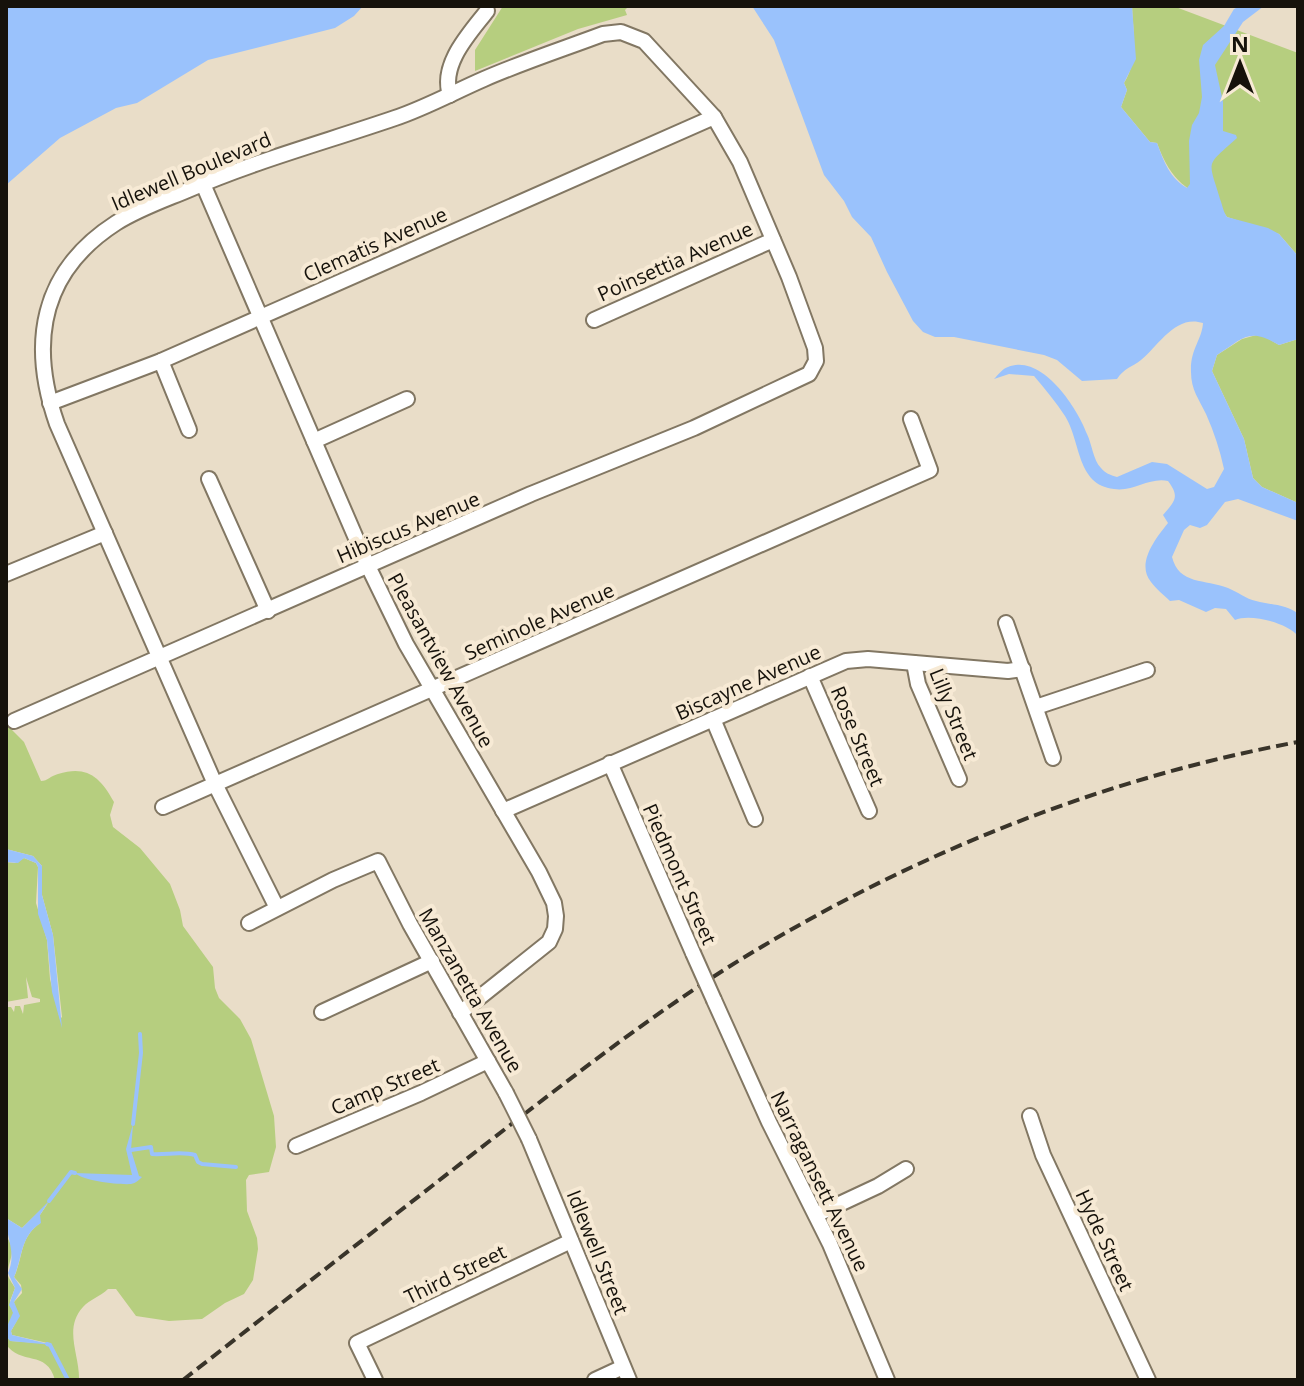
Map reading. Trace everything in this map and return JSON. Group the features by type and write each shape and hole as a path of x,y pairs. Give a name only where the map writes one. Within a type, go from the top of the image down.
{"street":[{"path":"450,95 448,80 455,58 464,40 487,11"},
{"name":"Idlewell Boulevard","path":"277,908 215,784 158,658 50,403 42,369 43,327 55,290 73,260 118,222 203,184 261,161 397,117 575,44 603,34 621,32 637,37 650,46 714,117 736,153 814,343 815,366"},
{"name":"Clematis Avenue","path":"50,403 161,361 714,117"},
{"name":"Pleasantview Avenue","path":"203,184 368,566 401,635 551,897 556,916 555,929 549,942 460,1013"},
{"name":"Poinsettia Avenue","path":"594,320 773,240"},
{"path":"161,361 189,430"},
{"name":"Hibiscus Avenue","path":"14,721 611,460 694,428 798,382 815,366"},
{"path":"314,441 407,399"},
{"name":"Seminole Avenue","path":"163,807 930,470 911,419"},
{"path":"209,479 268,611"},
{"path":"6,574 105,533"},
{"path":"1006,623 1053,758"},
{"name":"Biscayne Avenue","path":"503,811 852,660 1008,671 1023,669"},
{"name":"Lilly Street","path":"914,663 918,684 959,779"},
{"path":"1036,707 1147,670"},
{"name":"Rose Street","path":"810,676 869,811"},
{"path":"713,719 755,819"},
{"name":"Piedmont Street","path":"610,763 714,1000"},
{"name":"Manzanetta Avenue","path":"277,908 378,861 529,1139"},
{"path":"249,923 277,908"},
{"path":"322,1012 432,961"},
{"name":"Narragansett Avenue","path":"714,1000 769,1122 816,1215 887,1380"},
{"name":"Camp Street","path":"296,1146 488,1061"},
{"name":"Hyde Street","path":"1030,1116 1043,1155 1148,1380"},
{"name":"Idlewell Street","path":"529,1139 626,1374"},
{"path":"816,1215 906,1169"},
{"name":"Third Street","path":"375,1380 357,1343 571,1241"},
{"path":"595,1380 626,1374"}],"green space":[{"path":"503,6 629,6 625,10 627,15 578,29 475,71 475,50"},
{"path":"1132,6 1173,6 1298,53 1298,256 1279,234 1227,217 1222,210 1182,184 1169,168 1157,143 1150,142 1121,107 1127,90 1124,83 1133,55"},
{"path":"1260,334 1279,345 1298,339 1298,503 1262,487 1253,478 1244,439 1212,371 1217,355 1242,339"},
{"path":"6,718 8,726 24,742 41,781 68,772 84,772 98,779 109,793 114,802 110,815 113,827 140,848 170,884 183,926 213,967 219,998 240,1019 251,1039 274,1116 276,1147 269,1172 249,1175 246,1180 247,1211 258,1249 253,1280 244,1294 202,1319 169,1321 136,1316 116,1289 108,1289 83,1307 74,1324 79,1380 55,1380 46,1364 18,1355 6,1344 6,1336 11,1341 52,1344 12,1335 11,1331 18,1318 14,1302 22,1293 21,1285 14,1277 25,1241 40,1223 40,1215 48,1203 22,1228 6,1218 6,1007 11,1007 14,1012 15,1006 20,1006 23,1014 24,1005 40,1002 40,999 32,997 26,977 28,998 6,1002 6,862 15,863 24,858 38,867 36,903 47,940 50,979 60,1019 62,1017 53,935 42,895 42,866 33,856 6,849"},
{"path":"6,1236 12,1247 8,1276 15,1288 10,1301 15,1314 6,1329"}],"water":[{"path":"6,6 363,6 335,28 208,60 137,103 116,108 60,138 6,185"},
{"path":"752,6 1132,6 1136,59 1124,83 1127,90 1121,107 1150,142 1157,143 1172,174 1187,188 1190,184 1189,141 1202,97 1199,60 1203,45 1224,26 1234,9 1264,6 1243,22 1215,65 1223,102 1223,131 1237,138 1214,159 1212,170 1227,217 1279,234 1298,256 1298,339 1279,345 1260,337 1246,337 1217,355 1212,371 1244,439 1253,478 1262,487 1298,503 1298,521 1238,499 1225,502 1207,525 1200,528 1190,525 1184,530 1172,557 1175,566 1187,577 1294,611 1298,614 1298,636 1268,620 1235,620 1226,609 1215,608 1206,612 1179,600 1170,601 1151,582 1146,567 1149,552 1168,523 1163,515 1175,495 1168,481 1121,489 1102,486 1086,471 1065,416 1034,376 1009,374 994,379 1002,370 1021,365 1046,375 1076,411 1096,461 1108,474 1117,477 1152,462 1167,464 1207,489 1214,487 1224,469 1214,434 1191,378 1192,357 1203,323 1193,321 1176,327 1117,379 1082,381 1057,360 1044,355 954,337 935,337 923,332 913,321 871,237 852,217 824,175 774,40"},
{"path":"6,849 33,856 42,866 42,895 53,935 62,1028 52,992 47,940 38,914 38,867 24,858 18,863 6,862"},
{"path":"133,1124 131,1150 139,1176 142,1177 139,1180 131,1184 111,1183 75,1173 132,1175 126,1149"},
{"path":"49,1201 40,1215 41,1223 29,1234 14,1277 22,1289 14,1302 20,1316 11,1331 12,1335 53,1345 10,1341 6,1331 15,1316 9,1305 15,1288 8,1273 11,1252 6,1218 22,1228"}],"waterway":[{"path":"133,1124 141,1053 140,1034"},
{"path":"131,1150 151,1147 152,1154 190,1154 195,1155 202,1164 236,1167"},
{"path":"49,1201 71,1172 75,1173"},
{"path":"9,1327 14,1309"},
{"path":"47,1344 68,1380"}],"railway":[{"path":"183,1380 586,1067 653,1018 758,949 885,880 1019,822 1157,775 1298,742"}]}
